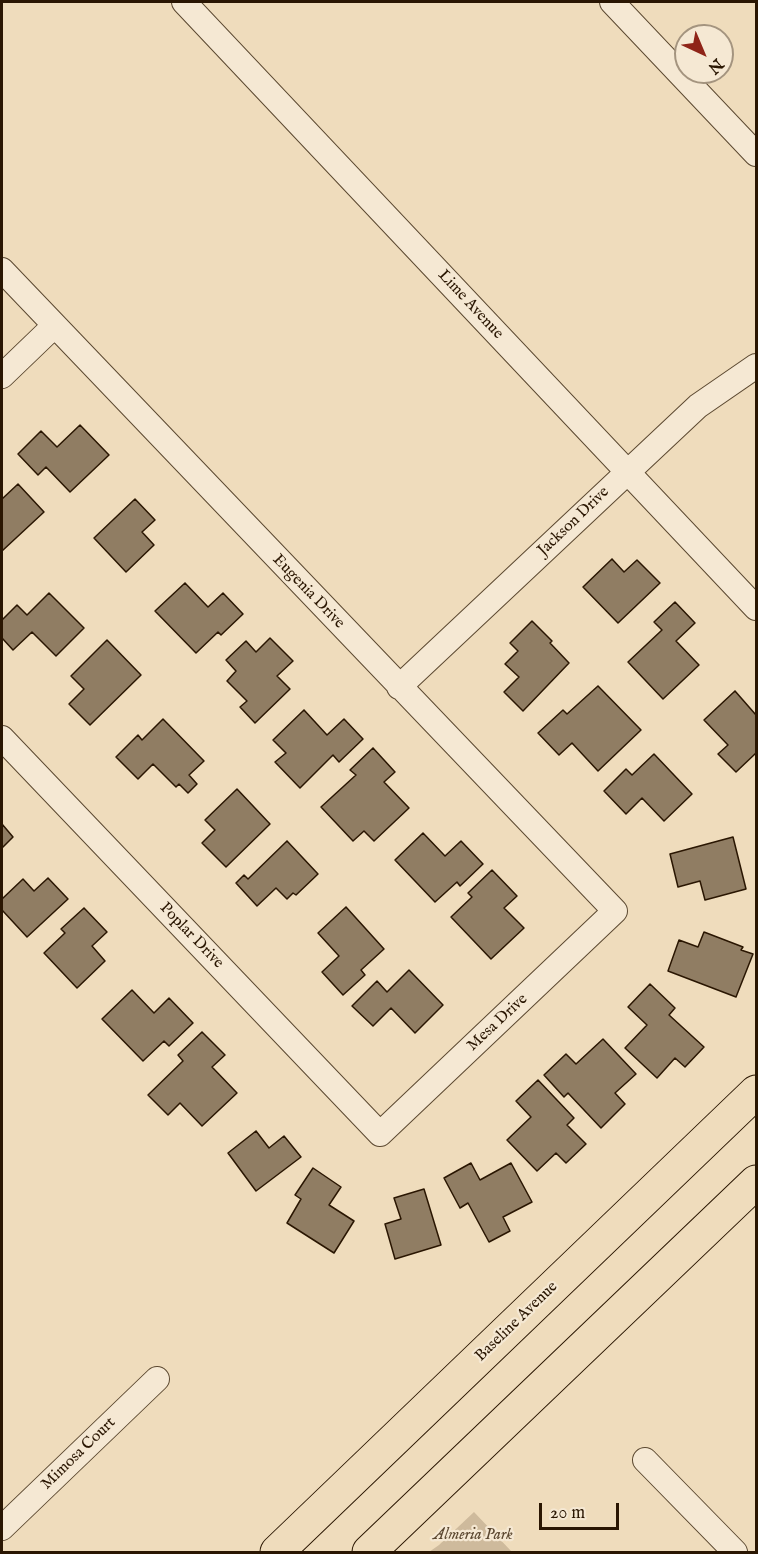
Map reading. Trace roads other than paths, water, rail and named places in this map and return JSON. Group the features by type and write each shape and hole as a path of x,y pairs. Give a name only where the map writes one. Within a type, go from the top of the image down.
{"main road":[{"name":"Baseline Avenue","path":"277,1552 756,1092"},
{"path":"369,1552 756,1182"}],"street":[{"name":"Lime Avenue","path":"184,2 756,608"},
{"path":"612,2 756,154"},
{"name":"Eugenia Drive","path":"2,270 615,911"},
{"path":"2,376 54,326"},
{"name":"Jackson Drive","path":"399,687 626,471 698,406 756,366"},
{"name":"Poplar Drive","path":"2,738 380,1134"},
{"name":"Mesa Drive","path":"380,1134 615,911"},
{"name":"Mimosa Court","path":"2,1528 157,1379"},
{"path":"645,1460 735,1552"}],"park label":[{"name":"Almeria Park","path":"473,1536"}]}
